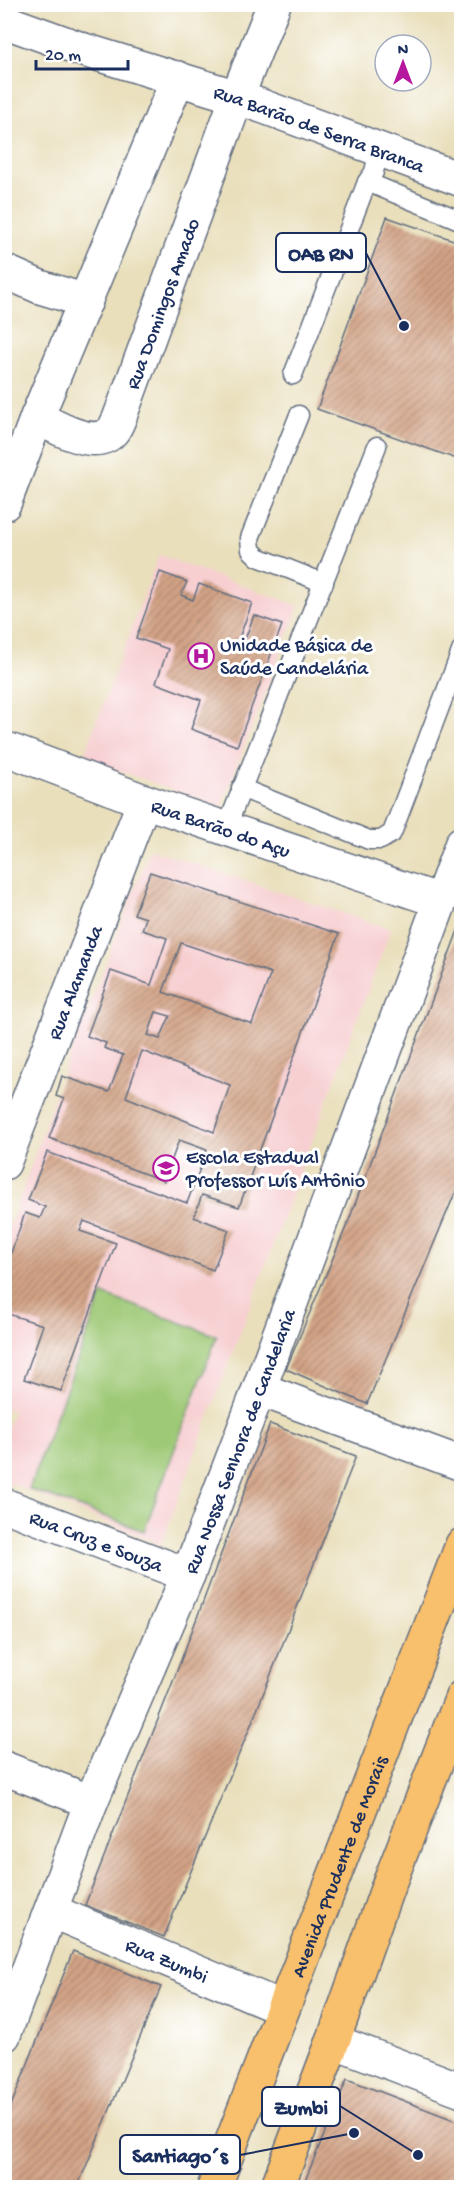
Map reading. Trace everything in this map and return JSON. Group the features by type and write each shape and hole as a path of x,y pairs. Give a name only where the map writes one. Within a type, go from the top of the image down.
{"main road":[{"name":"Avenida Prudente de Morais","path":"214,2187 462,1545"},
{"path":"277,2187 333,2041 387,1889 462,1697"},
{"path":"366,1793 399,1806 403,1810 387,1889"}],"street":[{"name":"Rua Domingos Amado","path":"37,417 77,436 96,438 113,430 273,4"},
{"name":"Rua Barão de Serra Branca","path":"12,18 84,50 237,97 462,180"},
{"path":"4,504 37,417 178,78"},
{"path":"4,271 40,287 86,300"},
{"name":"Rua Barão do Açu","path":"4,748 144,801 440,901"},
{"name":"Rua Alamanda","path":"4,1163 144,801"},
{"name":"Rua Nossa Senhora de Candelaria","path":"4,2035 91,1802 188,1575 462,843"},
{"path":"259,1389 462,1464"},
{"name":"Rua Cruz e Souza","path":"4,1505 188,1575"},
{"path":"4,1768 91,1802"},
{"name":"Rua Zumbi","path":"51,1911 283,2008"},
{"path":"333,2041 462,2091"}],"lane":[{"path":"293,375 367,182 374,172 379,149"},
{"path":"367,182 462,221"},
{"path":"299,415 250,538 251,550 258,557 324,583"},
{"path":"226,829 377,446"},
{"path":"242,788 369,840 381,840 392,833 462,648"}],"shaded area":[{"name":"Unidade Básica de Saúde Candelária","path":"159,555 299,606 221,807 83,758"},
{"name":"Escola Estadual Professor Luís Antônio","path":"150,849 391,929 161,1545 5,1481 5,1433 13,1411 5,1408 5,1240 62,1076"}],"green space":[{"path":"102,1294 217,1336 144,1531 29,1489"}],"building":[{"path":"387,217 462,243 462,461 317,409"},
{"path":"160,572 187,582 181,595 193,600 199,584 252,603 238,641 244,642 254,615 282,625 237,746 191,729 201,700 156,683 168,649 136,638"},
{"path":"150,872 339,934 239,1207 202,1195 194,1217 229,1230 213,1270 84,1221 80,1231 116,1243 61,1391 24,1379 43,1325 5,1313 5,1270 25,1213 40,1218 45,1207 28,1200 47,1152 187,1203 207,1150 179,1140 164,1181 49,1138 64,1099 56,1096 62,1076 109,1092 123,1055 104,1048 106,1043 87,1036 111,971 151,985 167,938 142,930 146,918 134,914","holes":["181,943 271,973 252,1024 163,992","156,1012 170,1016 160,1039 148,1035","142,1051 230,1085 214,1132 126,1097"]},
{"path":"462,920 462,1176 367,1404 286,1369 349,1220"},
{"path":"270,1424 356,1456 255,1715 164,1937 85,1905 172,1684"},
{"path":"73,1951 161,1987 77,2188 10,2188 4,2185 4,2123"},
{"path":"347,2079 462,2123 462,2188 302,2188"}],"place":[{"name":"OAB RN","path":"404,326"},
{"name":"Unidade Básica de Saúde Candelária","path":"201,656"},
{"name":"Escola Estadual Professor Luís Antônio","path":"166,1168"},
{"name":"Santiago´s","path":"354,2133"},
{"name":"Zumbi","path":"418,2155"}]}
